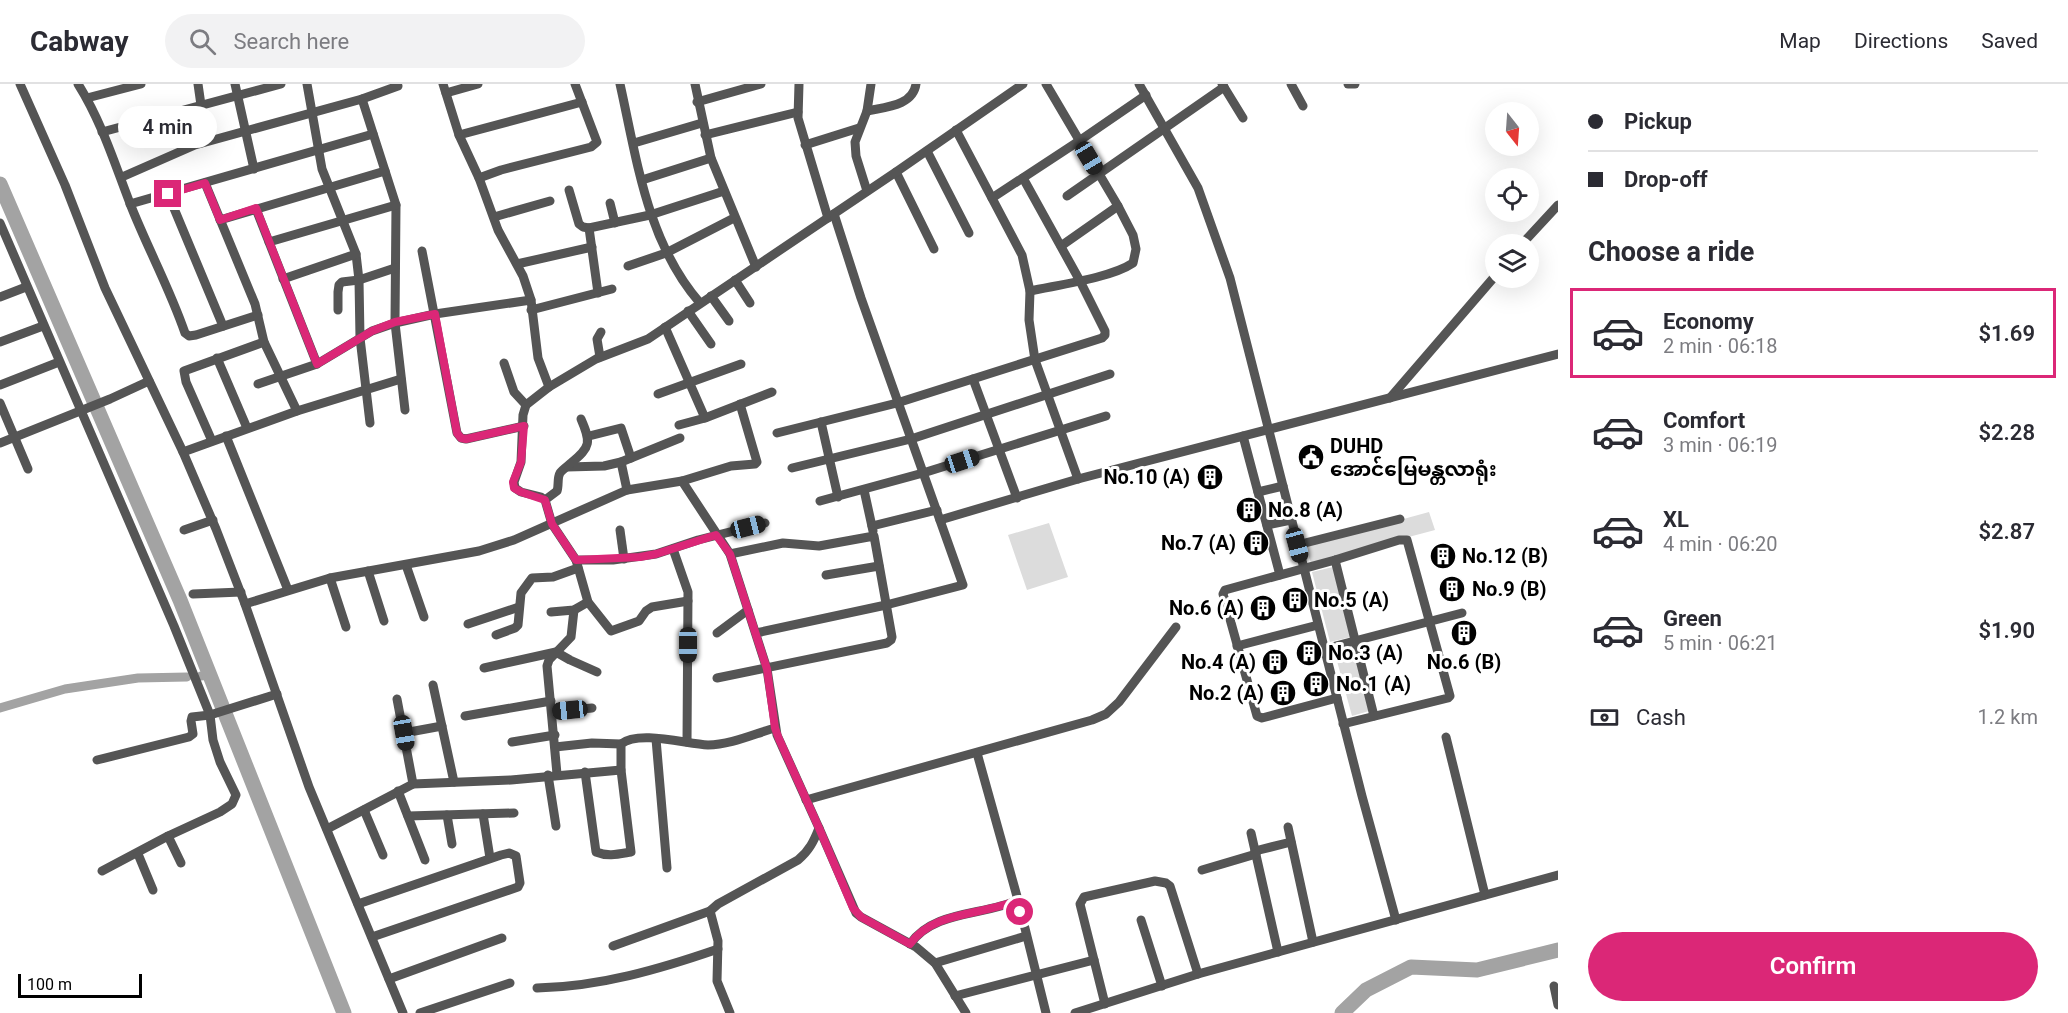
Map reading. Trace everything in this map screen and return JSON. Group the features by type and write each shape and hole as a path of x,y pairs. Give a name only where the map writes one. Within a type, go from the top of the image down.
{"street":[{"path":"20,84 65,185 105,288 213,520 241,592 309,788 403,1013"},
{"path":"78,84 87,98 122,177 130,204 186,333 189,336 258,315"},
{"path":"87,98 141,84"},
{"path":"198,84 201,105"},
{"path":"235,84 254,169"},
{"path":"102,132 280,84"},
{"path":"307,84 318,150 329,186 356,254 360,338 370,423"},
{"path":"478,84 444,88 459,135 479,178 498,230 523,276 531,305 538,358 549,387"},
{"path":"479,178 595,145 597,142 575,84"},
{"path":"620,84 650,215 666,253 684,285 700,303"},
{"path":"695,84 711,158 756,267"},
{"path":"698,102 761,84"},
{"path":"756,633 962,586 806,145 798,112 799,84"},
{"path":"867,191 856,156 855,142 858,129 867,111 871,84"},
{"path":"867,111 906,101 915,92 916,84"},
{"path":"1029,291 1080,281 1126,267 1133,263 1136,249 1135,241 1118,206 1046,84"},
{"path":"1139,84 1198,188 1230,278 1343,724 1396,920"},
{"path":"1291,84 1303,106"},
{"path":"1348,84 1355,84"},
{"path":"122,177 195,145 362,99 400,85"},
{"path":"545,500 514,488 513,482 521,462 523,415 526,405 549,387 600,357 648,339 927,151 1019,85"},
{"path":"1067,196 1223,86 1243,118"},
{"path":"992,198 1146,95"},
{"path":"362,99 396,205 395,322 405,410"},
{"path":"459,135 582,102"},
{"path":"705,135 798,112"},
{"path":"634,143 702,123"},
{"path":"806,145 858,129"},
{"path":"956,130 1021,252 1029,291 1029,320 1035,360 1078,479"},
{"path":"130,204 373,134"},
{"path":"927,151 969,233"},
{"path":"642,180 711,158"},
{"path":"220,220 386,171"},
{"path":"896,172 934,249"},
{"path":"777,433 897,403 1035,360 1102,338 1105,335 1080,281 1023,178"},
{"path":"205,183 255,304 264,342 297,411"},
{"path":"569,190 579,224 590,228 650,215 724,190"},
{"path":"168,194 223,326"},
{"path":"494,217 550,201"},
{"path":"610,203 615,223"},
{"path":"269,242 396,205"},
{"path":"1531,234 1558,205"},
{"path":"1061,246 1118,206"},
{"path":"256,208 317,364"},
{"path":"628,266 666,253 734,218"},
{"path":"0,223 174,626 210,715 215,748 236,798 232,804 220,812 102,871"},
{"path":"590,228 598,293"},
{"path":"517,264 592,247"},
{"path":"0,255 11,251"},
{"path":"422,251 457,433 461,438 466,439 524,432"},
{"path":"283,279 356,254"},
{"path":"338,310 339,285 342,282 359,280 394,268"},
{"path":"735,280 750,303"},
{"path":"0,297 26,287"},
{"path":"1390,398 1485,288"},
{"path":"258,384 317,364 360,338 395,322 435,314 531,305 612,289"},
{"path":"711,296 729,321"},
{"path":"688,310 711,344"},
{"path":"0,342 43,326"},
{"path":"665,327 705,418"},
{"path":"600,357 597,339 601,332"},
{"path":"212,441 186,382 184,372 264,342"},
{"path":"940,520 1078,479 1558,354"},
{"path":"217,358 247,428"},
{"path":"0,384 59,362"},
{"path":"504,363 514,392 526,405"},
{"path":"658,394 741,364"},
{"path":"792,468 910,439 1110,374"},
{"path":"183,452 297,411 401,379"},
{"path":"974,379 1017,498"},
{"path":"0,443 149,381"},
{"path":"679,426 772,392"},
{"path":"0,403 28,469"},
{"path":"245,604 330,578 479,551 514,540 627,490 682,481 730,466 756,463 740,404"},
{"path":"820,501 923,473 1106,416"},
{"path":"545,500 557,491 559,475 585,451 588,445 588,436 581,419"},
{"path":"821,422 838,497"},
{"path":"588,436 621,428 631,458"},
{"path":"225,436 288,590"},
{"path":"1243,436 1280,575"},
{"path":"567,467 604,466 621,462 680,438"},
{"path":"621,462 627,490"},
{"path":"682,481 730,554 767,669 775,728 856,913 910,944 935,963 966,1013"},
{"path":"1258,492 1283,486"},
{"path":"717,678 887,643 891,640 864,489"},
{"path":"545,500 552,524 577,564 588,602 609,629 614,631 639,621 652,607 688,601"},
{"path":"730,554 783,543 819,546 937,510"},
{"path":"1267,525 1291,519"},
{"path":"1297,545 1400,519"},
{"path":"184,530 213,520"},
{"path":"495,635 518,625 521,593 532,578 553,577 577,564 656,554 716,535 765,523"},
{"path":"620,530 624,559"},
{"path":"1337,698 1262,718 1257,716 1223,594 1225,590 1399,540 1407,540 1450,696 1343,724"},
{"path":"673,549 684,574 688,592 687,742"},
{"path":"1335,560 1374,716"},
{"path":"406,565 424,617"},
{"path":"826,574 879,566"},
{"path":"368,571 384,621"},
{"path":"330,578 346,627"},
{"path":"193,594 241,592"},
{"path":"551,612 574,610 588,602"},
{"path":"468,624 519,607"},
{"path":"556,826 553,775 555,735 547,666 549,660 571,637 574,610"},
{"path":"717,633 748,610"},
{"path":"1324,649 1462,613"},
{"path":"1237,646 1318,624"},
{"path":"807,800 1092,720 1106,714 1119,702 1176,627"},
{"path":"484,668 556,652 597,672"},
{"path":"433,685 454,782"},
{"path":"97,760 189,737 193,734 192,717 210,715 277,694"},
{"path":"397,699 413,784"},
{"path":"465,716 551,701"},
{"path":"552,712 592,708"},
{"path":"404,733 442,726"},
{"path":"555,747 592,743 621,744 635,739 708,745 775,728"},
{"path":"512,742 555,735"},
{"path":"1446,737 1485,895"},
{"path":"656,739 667,867"},
{"path":"585,772 596,852 614,855 631,852 621,770 621,744"},
{"path":"977,753 1047,1013"},
{"path":"327,829 413,784 511,780 621,770"},
{"path":"398,791 425,860"},
{"path":"364,810 383,855"},
{"path":"483,813 490,858"},
{"path":"408,816 514,813"},
{"path":"447,815 452,844"},
{"path":"1288,827 1313,942"},
{"path":"613,946 710,911 718,904 798,860 813,843 819,828"},
{"path":"1251,833 1278,952"},
{"path":"168,836 181,863"},
{"path":"1202,870 1291,842"},
{"path":"358,904 490,858 509,853 516,856 520,883 518,887 372,937"},
{"path":"138,854 153,890"},
{"path":"1075,1013 1198,974 1558,875"},
{"path":"1106,1004 1080,904 1084,897 1160,881 1170,886 1198,974"},
{"path":"910,944 925,927 1018,900"},
{"path":"710,911 718,949 717,981 730,1013"},
{"path":"1141,920 1162,986"},
{"path":"935,963 1026,936"},
{"path":"389,979 502,938"},
{"path":"537,988 571,986 659,969 718,949"},
{"path":"956,996 1094,960"},
{"path":"420,1013 510,982"},
{"path":"1554,986 1558,1005"}],"shaded area":[{"path":"1429,512 1435,530 1311,563 1305,546"},
{"path":"1049,523 1068,577 1027,590 1008,535"},
{"path":"1333,567 1351,637 1330,642 1312,572"},
{"path":"1352,645 1369,711 1352,716 1334,650"}],"waterway":[{"path":"0,184 180,600 344,1013"},
{"path":"201,676 209,675"},
{"path":"0,708 65,689 138,678 187,677"},
{"path":"1342,1013 1366,990 1411,967 1477,970 1558,950"}],"place":[{"name":"DUHD အောင်မြေမန္တလာရုံး","path":"1311,457"},
{"name":"No.10 (A)","path":"1210,477"},
{"name":"No.8 (A)","path":"1249,510"},
{"name":"No.7 (A)","path":"1256,543"},
{"name":"No.12 (B)","path":"1443,556"},
{"name":"No.9 (B)","path":"1452,589"},
{"name":"No.5 (A)","path":"1295,600"},
{"name":"No.6 (A)","path":"1263,608"},
{"name":"No.6 (B)","path":"1464,633"},
{"name":"No.3 (A)","path":"1309,653"},
{"name":"No.4 (A)","path":"1275,662"},
{"name":"No.1 (A)","path":"1316,684"},
{"name":"No.2 (A)","path":"1283,693"}],"route":[{"path":"168,194 205,183 220,220 256,208 317,364 372,331 395,322 435,314 457,433 461,438 466,439 524,426 521,462 513,482 514,488 545,500 557,534 576,560 597,561 640,557 716,535 730,554 767,669 775,728 779,739 856,913 910,944 925,927 938,922 1011,904 1018,900 1020,912"}]}
